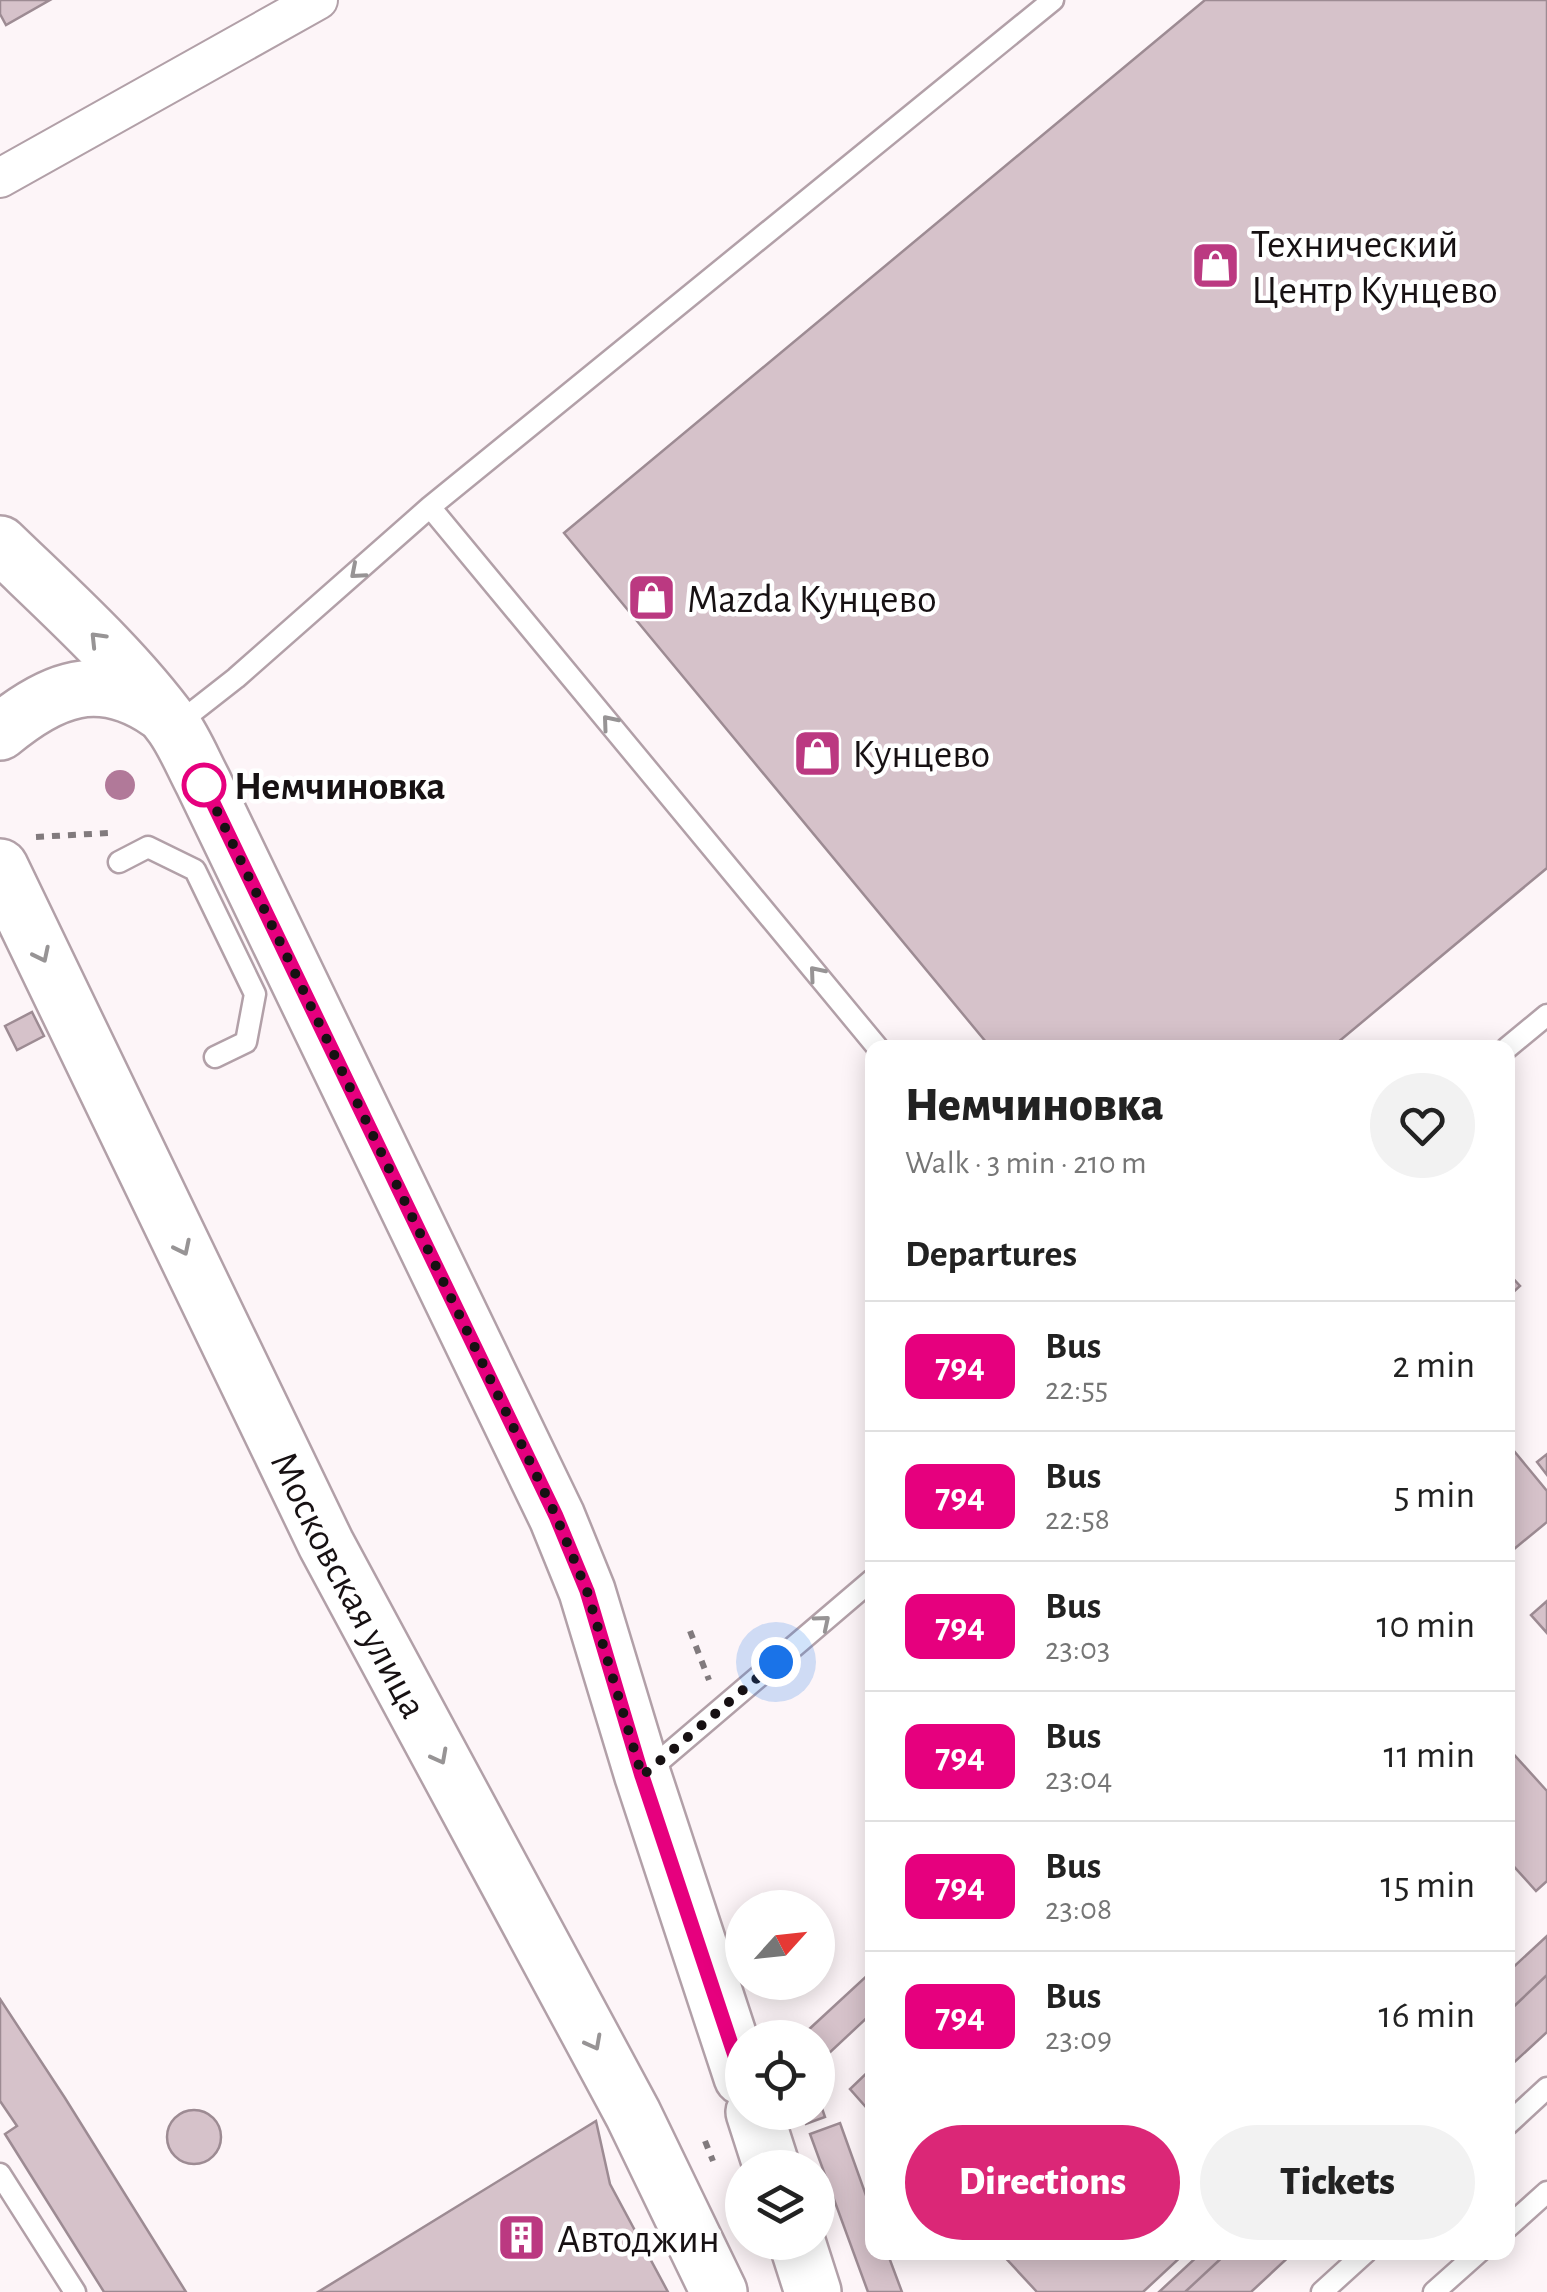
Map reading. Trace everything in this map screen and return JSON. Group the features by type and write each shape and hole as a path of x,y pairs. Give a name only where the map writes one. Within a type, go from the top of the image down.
{"street":[{"path":"0,178 318,0"},
{"path":"0,544 99,640 168,720 240,911 556,1516 587,1591 642,1776 725,2025"},
{"path":"0,732 37,705 82,688 112,688 136,695 168,720"},
{"name":"Московская улица","path":"0,867 326,1544 633,2114 720,2292"},
{"path":"803,2260 813,2292"}],"lane":[{"path":"168,720 1053,0"},
{"path":"430,507 871,1040"},
{"path":"119,862 148,847 194,870 240,911 255,994 246,1042 214,1057"},
{"path":"1515,1041 1547,1014"},
{"path":"642,1776 865,1586"},
{"path":"1515,2118 1547,2088"},
{"path":"0,2174 74,2292"},
{"path":"1515,2221 1547,2192"},
{"path":"1322,2292 1357,2260"},
{"path":"1434,2292 1470,2260"}],"path":[{"path":"690,1632 721,1709"}],"building":[{"path":"0,0 50,0 6,25 0,14"},
{"name":"Технический Центр Кунцево","path":"1205,0 1547,0 1547,868 1341,1040 984,1040 564,533"},
{"path":"32,1012 44,1036 17,1050 5,1026"},
{"path":"1515,1452 1547,1491 1547,1522 1515,1548"},
{"path":"1547,1454 1547,1475 1537,1462"},
{"path":"1547,1601 1547,1633 1531,1615"},
{"path":"1515,1756 1547,1791 1547,1881 1536,1891 1515,1868"},
{"path":"1547,1936 1547,1975 1515,2005 1515,1966"},
{"path":"1547,1975 1547,2032 1515,2062 1515,2005"},
{"path":"865,1977 865,2020 835,2048 835,2020 819,2020"},
{"path":"0,1999 186,2292 104,2292 5,2134 17,2126 0,2101"},
{"path":"865,2075 865,2106 850,2089"},
{"path":"194,2110 213,2118 221,2137 213,2156 194,2164 175,2156 167,2137 175,2118"},
{"name":"Автоджин","path":"596,2121 610,2184 668,2292 318,2292"},
{"path":"840,2123 865,2193 865,2260 890,2260 902,2292 868,2292 835,2202 835,2150 816,2150 810,2134 835,2130 835,2125"},
{"path":"1007,2260 1177,2260 1143,2292 1037,2292"},
{"path":"1193,2260 1219,2260 1185,2292 1159,2292"},
{"path":"1219,2260 1285,2260 1251,2292 1185,2292"}],"bus line":[{"name":"794","path":"203,782 556,1516 587,1591 642,1776 725,2026"}],"place":[{"name":"Технический Центр Кунцево","path":"1216,266"},
{"name":"Mazda Кунцево","path":"652,598"},
{"name":"Кунцево","path":"817,753"},
{"name":"Немчиновка","path":"204,785"},
{"name":"Автоджин","path":"522,2238"}],"route":[{"path":"204,785 203,782 556,1516 587,1591 642,1776 776,1662"}]}
